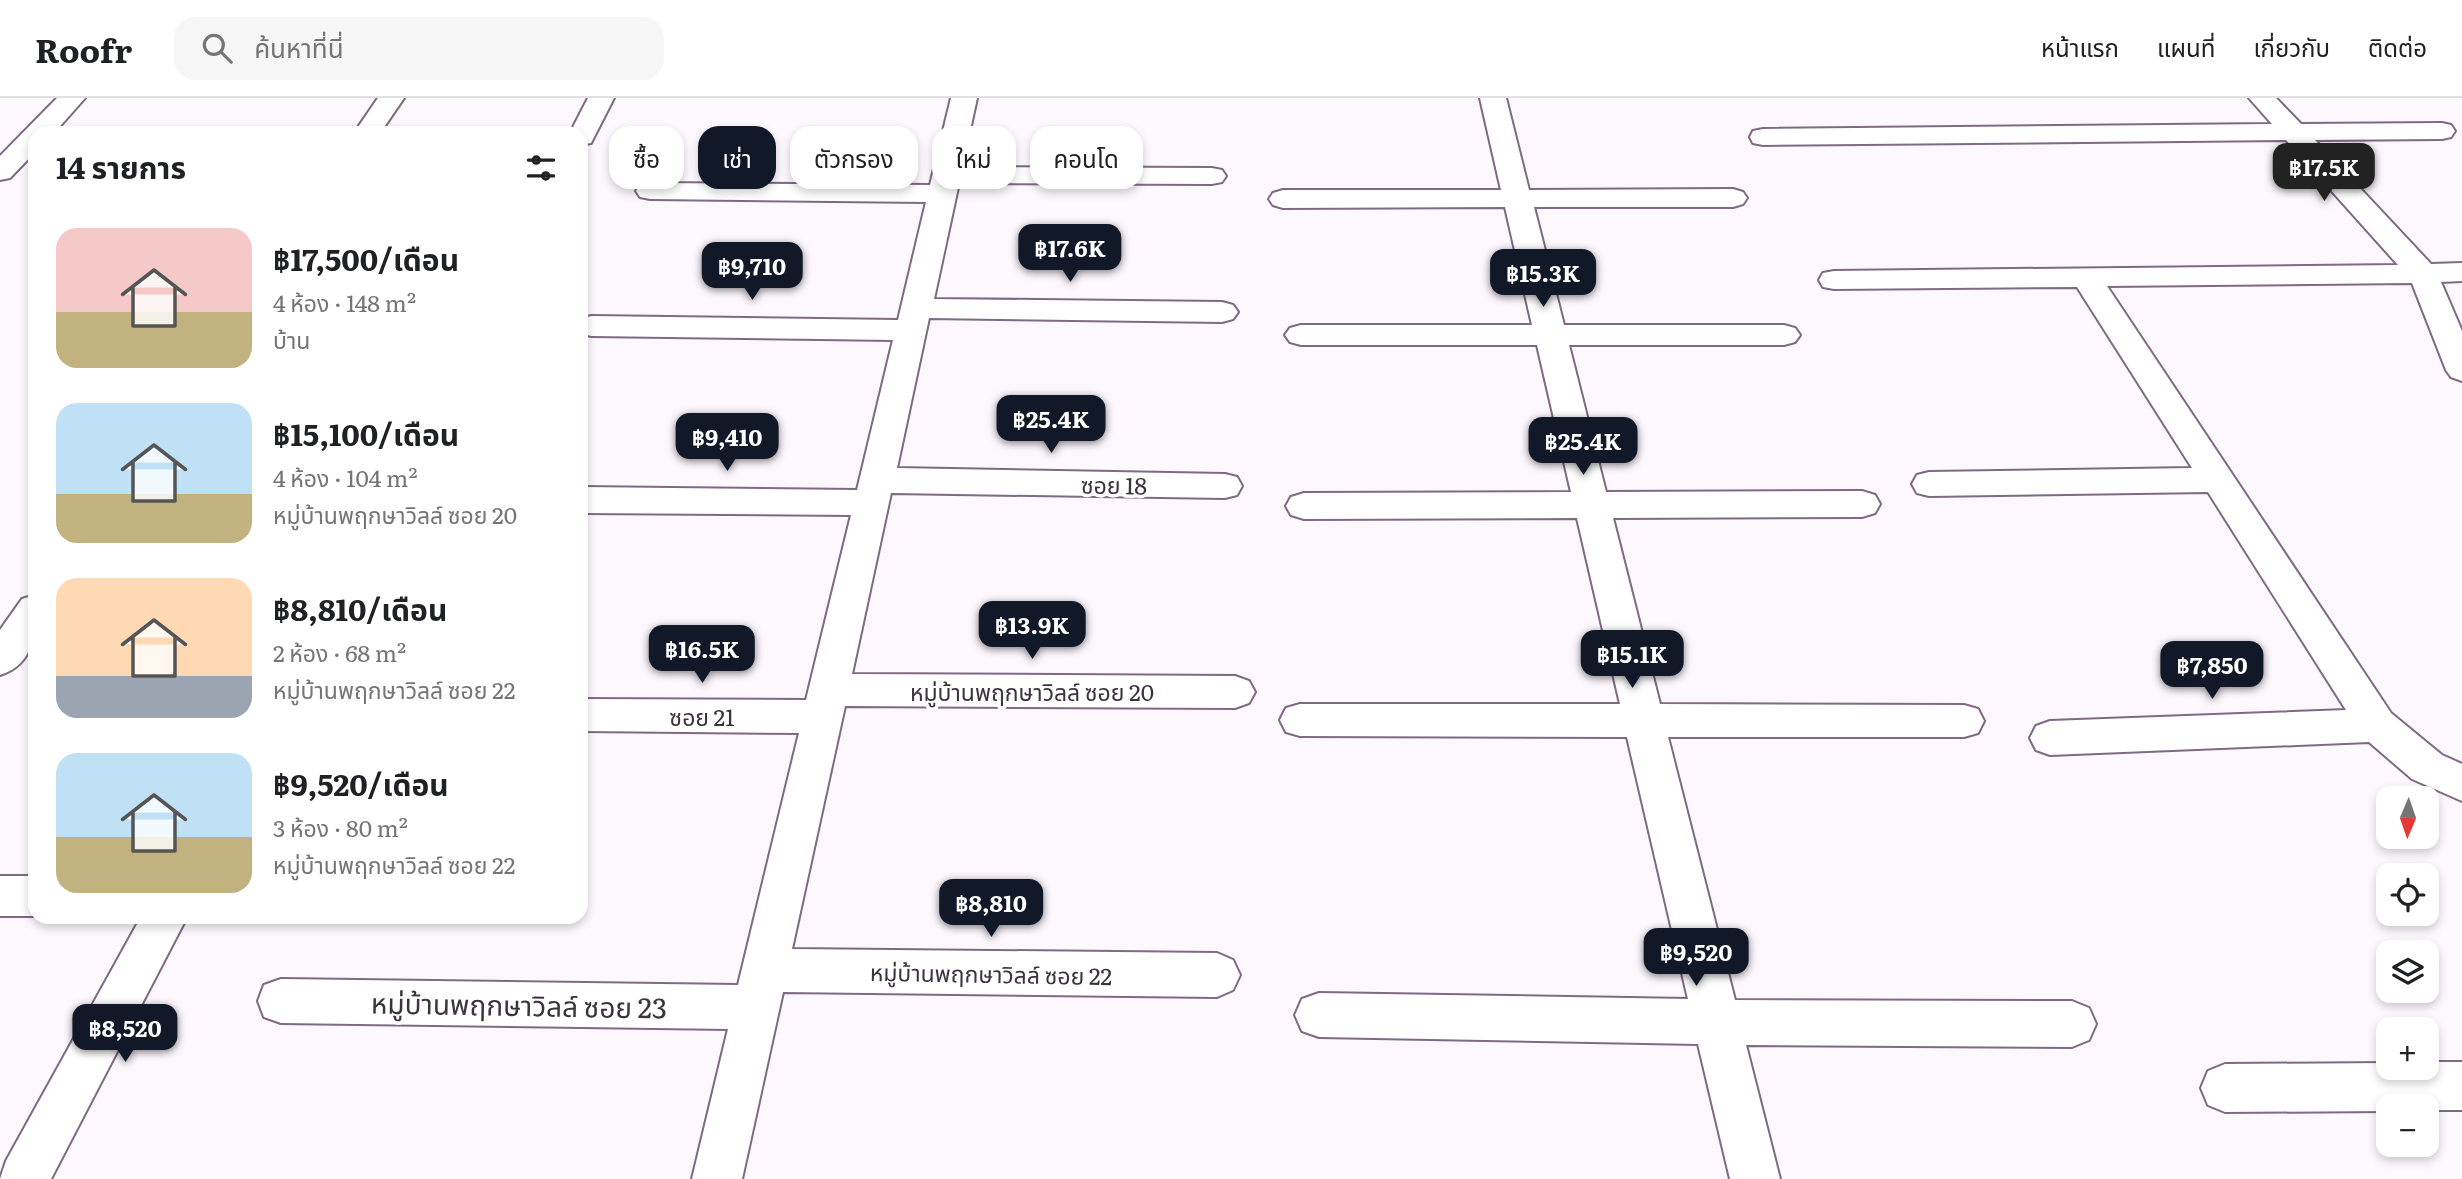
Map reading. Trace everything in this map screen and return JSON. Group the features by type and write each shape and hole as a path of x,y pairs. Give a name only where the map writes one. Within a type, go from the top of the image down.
{"street":[{"path":"46,126 72,98"},
{"path":"372,126 391,98"},
{"path":"587,126 601,98"},
{"path":"958,126 964,98"},
{"path":"1493,98 1755,1179"},
{"path":"2262,98 2423,274 2462,370"},
{"path":"1763,137 2442,131"},
{"path":"0,172 28,144"},
{"path":"1016,183 1212,176"},
{"path":"650,191 932,185"},
{"path":"717,1179 944,189"},
{"path":"1283,199 1733,198"},
{"path":"1833,280 2462,272"},
{"path":"2086,277 2377,725 2427,767 2462,783"},
{"path":"591,326 1222,312"},
{"path":"1301,335 1784,335"},
{"path":"1929,484 2218,481"},
{"name":"ซอย 18","path":"588,500 874,491 1225,486"},
{"path":"1304,506 1862,505"},
{"path":"21,654 28,632"},
{"name":"หมู่บ้านพฤกษาวิลล์ ซอย 20","path":"826,703 1235,692"},
{"name":"ซอย 21","path":"588,715 826,703"},
{"path":"1300,720 1964,722"},
{"path":"2050,738 2377,725"},
{"path":"0,896 28,896"},
{"path":"24,1179 161,924"},
{"name":"หมู่บ้านพฤกษาวิลล์ ซอย 22","path":"761,988 1217,975"},
{"name":"หมู่บ้านพฤกษาวิลล์ ซอย 23","path":"281,1001 761,988"},
{"path":"1319,1016 2072,1024"},
{"path":"2225,1088 2462,1086"}]}
